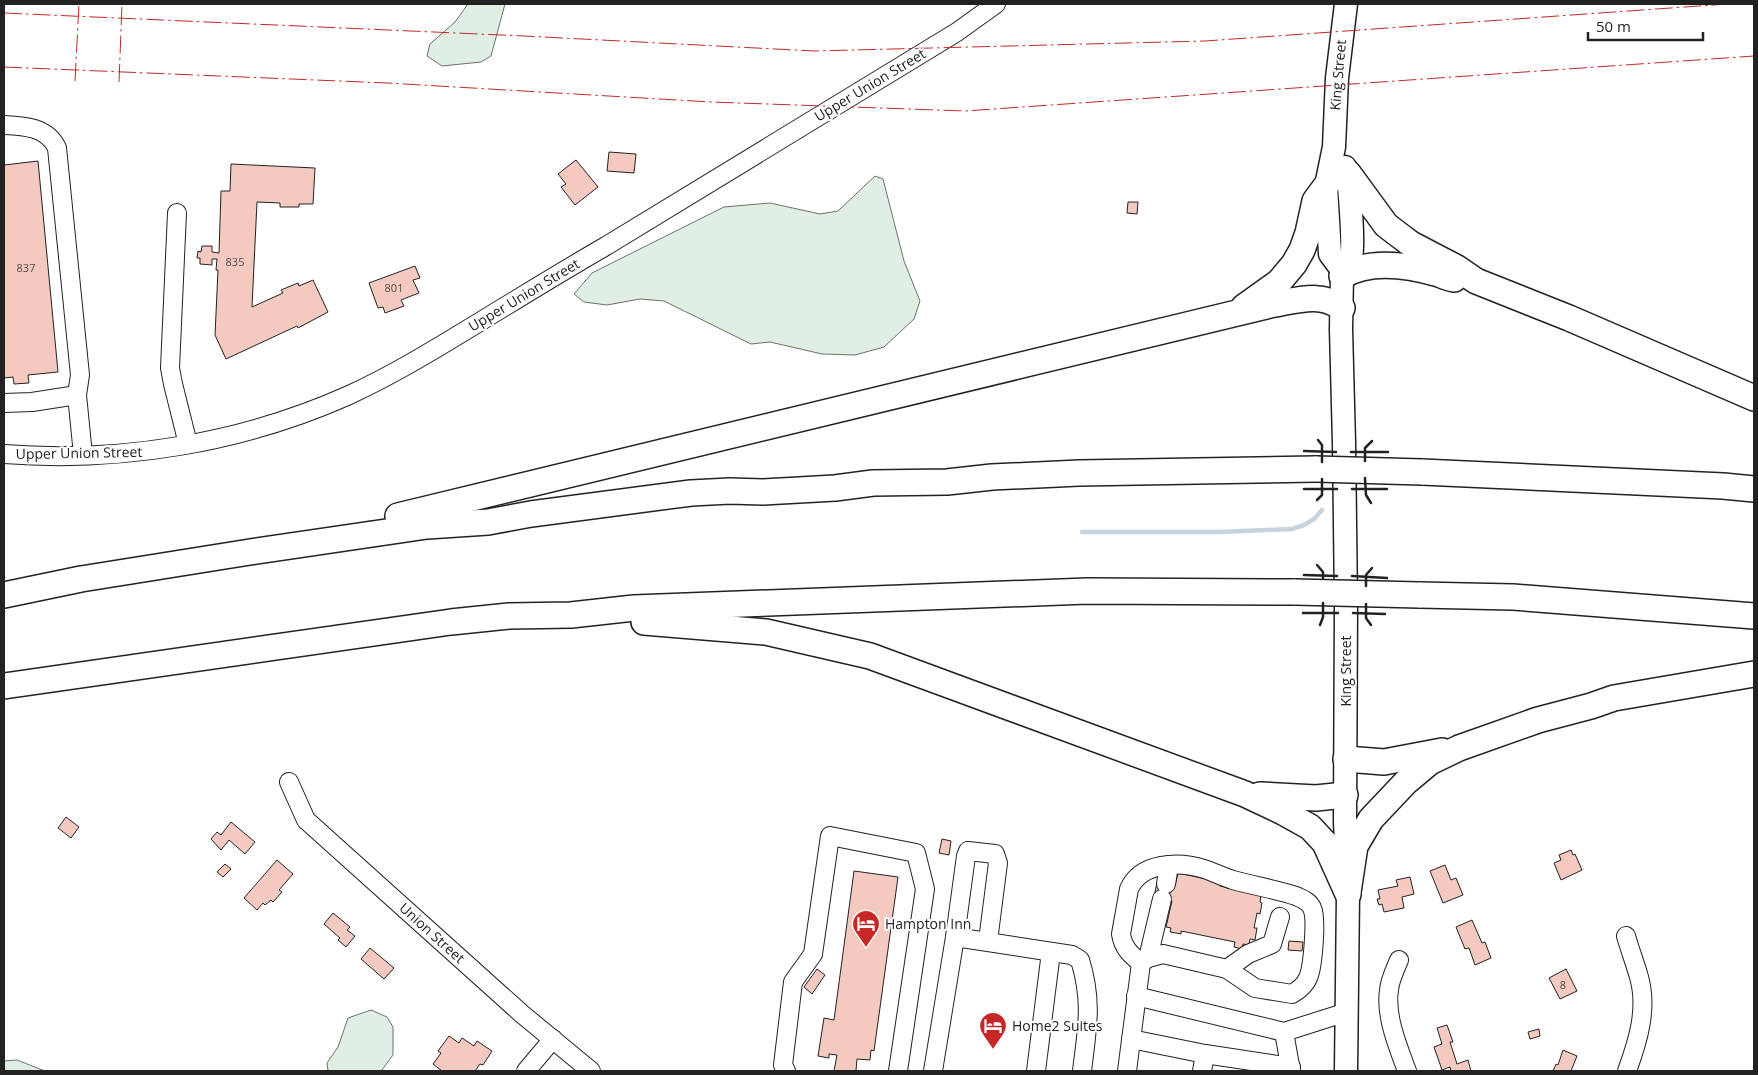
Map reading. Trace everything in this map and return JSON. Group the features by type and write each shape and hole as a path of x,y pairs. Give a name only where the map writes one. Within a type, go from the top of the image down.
{"highway":[{"path":"1348,173 1386,225 1399,236 1457,268 1476,281 1578,322 1754,398"},
{"path":"1233,314 1279,282 1294,264 1302,250 1308,233 1315,201 1326,186"},
{"path":"1342,273 1367,265 1392,266 1424,270 1452,279 1476,281"},
{"path":"250,552 1270,305 1326,298 1334,301 1342,308"},
{"path":"4,595 81,579 250,552 427,526 488,522 531,514 690,493 763,492 834,488 873,483 947,482 992,477 1079,473 1316,469 1422,472 1754,489"},
{"path":"4,686 451,622 509,616 571,615 634,608 904,597 944,598 1087,591 1295,592 1513,597 1754,616"},
{"path":"451,622 651,622 766,632 870,656 1245,794 1283,812 1310,827 1328,849 1348,894"},
{"path":"1348,894 1355,846 1372,819 1406,782 1430,762 1459,748 1538,720 1614,698 1754,674"},
{"path":"1346,759 1384,762 1459,748"},
{"path":"1245,794 1316,798 1345,795"}],"main road":[{"name":"King Street","path":"1342,273 1330,254 1326,186 1334,147 1337,78 1346,4"},
{"name":"King Street","path":"1334,147 1348,173 1351,211 1351,256 1342,273 1345,821 1348,894 1346,1071"}],"street":[{"name":"Upper Union Street","path":"4,454 83,455 149,451 233,434 287,420 348,395 384,378 442,344 957,32 996,4"},
{"path":"4,125 24,126 38,130 47,135 57,148 80,376 77,395 83,455"},
{"path":"177,213 170,368 172,384 188,444"},
{"path":"4,403 32,402 77,395"},
{"name":"Union Street","path":"290,782 306,820 522,1014 591,1071"},
{"path":"786,1071 783,1065 793,982 813,954 830,836 916,853 926,889 898,1071"},
{"path":"933,1071 968,851 995,854 998,863 988,941"},
{"path":"1127,1071 1136,996 1164,892 1169,865"},
{"path":"1169,865 1199,867 1231,879 1305,900 1312,909 1314,918 1312,966 1305,984 1296,992 1287,994 1256,988 1227,969 1163,954 1144,961 1128,952 1121,934 1129,889 1141,875 1152,869 1169,865"},
{"path":"1227,969 1248,954 1272,944 1280,917"},
{"path":"1626,936 1640,978 1643,1006 1639,1037 1627,1071"},
{"path":"955,937 1072,955 1080,960 1084,972 1089,1010 1082,1071"},
{"path":"1036,1071 1051,952"},
{"path":"1399,960 1390,980 1388,1006 1407,1071"},
{"path":"1136,996 1284,1032 1347,1012"},
{"path":"1131,1039 1291,1069 1284,1032"},
{"path":"526,1071 553,1039"},
{"path":"1202,1071 1206,1054"}],"green space":[{"path":"468,4 505,4 491,56 481,62 442,66 427,56 430,44 455,22"},
{"path":"875,176 883,179 904,261 920,301 914,319 884,347 855,355 822,354 770,342 751,344 664,301 640,299 607,305 584,302 574,294 592,273 724,207 770,203 820,214 838,211"},
{"path":"371,1010 387,1017 393,1027 393,1055 380,1071 328,1071 327,1063 338,1047 348,1018"},
{"path":"17,1060 45,1071 4,1071 4,1061"}],"building":[{"path":"609,152 636,154 634,173 607,171"},
{"path":"576,160 598,187 575,205 561,187 566,184 558,174"},
{"path":"38,161 58,372 28,375 29,383 14,384 13,377 4,378 4,165"},
{"path":"231,164 315,168 313,204 299,204 299,207 280,207 280,203 257,202 252,307 283,293 281,290 298,283 299,286 313,280 328,312 298,328 297,326 226,359 215,335 217,259 212,259 212,265 200,264 200,258 197,258 198,251 201,252 202,246 212,246 212,252 219,253 221,191 230,191"},
{"path":"1128,202 1138,202 1137,214 1127,213"},
{"path":"415,266 420,278 413,280 419,293 401,300 404,306 385,313 383,307 378,308 369,283"},
{"path":"66,817 79,827 71,838 58,828"},
{"path":"231,822 255,842 245,854 229,840 221,850 211,839 217,832 221,835"},
{"path":"942,839 951,841 949,855 939,853"},
{"path":"1571,850 1573,855 1575,854 1582,870 1561,880 1554,863 1561,860 1559,855"},
{"path":"277,860 293,874 279,890 282,892 273,902 271,900 265,905 263,903 257,910 244,898"},
{"path":"225,864 231,869 223,877 217,872"},
{"path":"1445,865 1451,880 1456,878 1463,895 1443,903 1430,871"},
{"name":"Hampton Inn","path":"854,871 898,877 874,1051 871,1050 870,1060 857,1059 856,1071 834,1071 837,1055 829,1054 829,1058 818,1056 824,1018 834,1020"},
{"path":"1178,873 1221,882 1220,886 1261,895 1260,914 1257,913 1254,928 1257,928 1255,940 1250,939 1249,945 1243,944 1242,949 1234,947 1235,942 1181,931 1181,934 1170,932 1171,928 1166,927 1172,901 1154,897 1157,882 1175,886"},
{"path":"1410,877 1414,894 1402,897 1404,908 1384,912 1382,904 1379,905 1377,899 1380,899 1378,890 1398,886 1396,880"},
{"path":"333,913 350,927 347,930 355,936 346,947 338,940 340,938 324,924"},
{"path":"1472,920 1482,943 1485,942 1491,958 1475,965 1469,948 1465,949 1456,927"},
{"path":"1289,941 1303,942 1302,951 1288,950"},
{"path":"370,948 394,968 384,979 361,959"},
{"path":"817,969 825,975 812,994 804,987"},
{"path":"1566,969 1577,991 1560,999 1549,978"},
{"path":"1447,1025 1453,1042 1450,1042 1457,1064 1468,1060 1471,1071 1451,1071 1450,1067 1442,1070 1434,1047 1442,1044 1437,1028"},
{"path":"1539,1029 1540,1036 1530,1039 1528,1032"},
{"path":"449,1036 459,1043 462,1038 474,1046 477,1041 492,1051 483,1065 480,1064 475,1071 442,1071 433,1064 441,1053 438,1051"},
{"path":"1563,1050 1577,1056 1571,1071 1553,1071 1556,1064 1558,1065"}],"waterway":[{"path":"1082,532 1219,532 1292,529 1314,519 1322,510"}],"wall":[{"path":"1318,440 1322,445 1322,462"},
{"path":"1365,461 1365,448 1372,441"},
{"path":"1304,451 1336,452"},
{"path":"1351,452 1388,452"},
{"path":"1365,478 1366,495 1371,503"},
{"path":"1317,500 1322,495 1322,479"},
{"path":"1304,489 1337,489"},
{"path":"1352,489 1387,489"},
{"path":"1317,565 1323,572 1323,578"},
{"path":"1366,586 1366,575 1372,568"},
{"path":"1304,575 1337,576"},
{"path":"1352,576 1387,578"},
{"path":"1320,625 1323,617 1323,603"},
{"path":"1366,604 1366,618 1371,625"},
{"path":"1303,613 1338,613"},
{"path":"1353,613 1385,614"}],"power":[{"path":"75,81 79,4"},
{"path":"119,82 122,4"},
{"path":"4,13 814,51 1205,41 1727,4"},
{"path":"4,67 387,83 711,102 965,111 1754,56"}],"place":[{"name":"Hampton Inn","path":"866,948"},
{"name":"Home2 Suites","path":"993,1050"}]}
